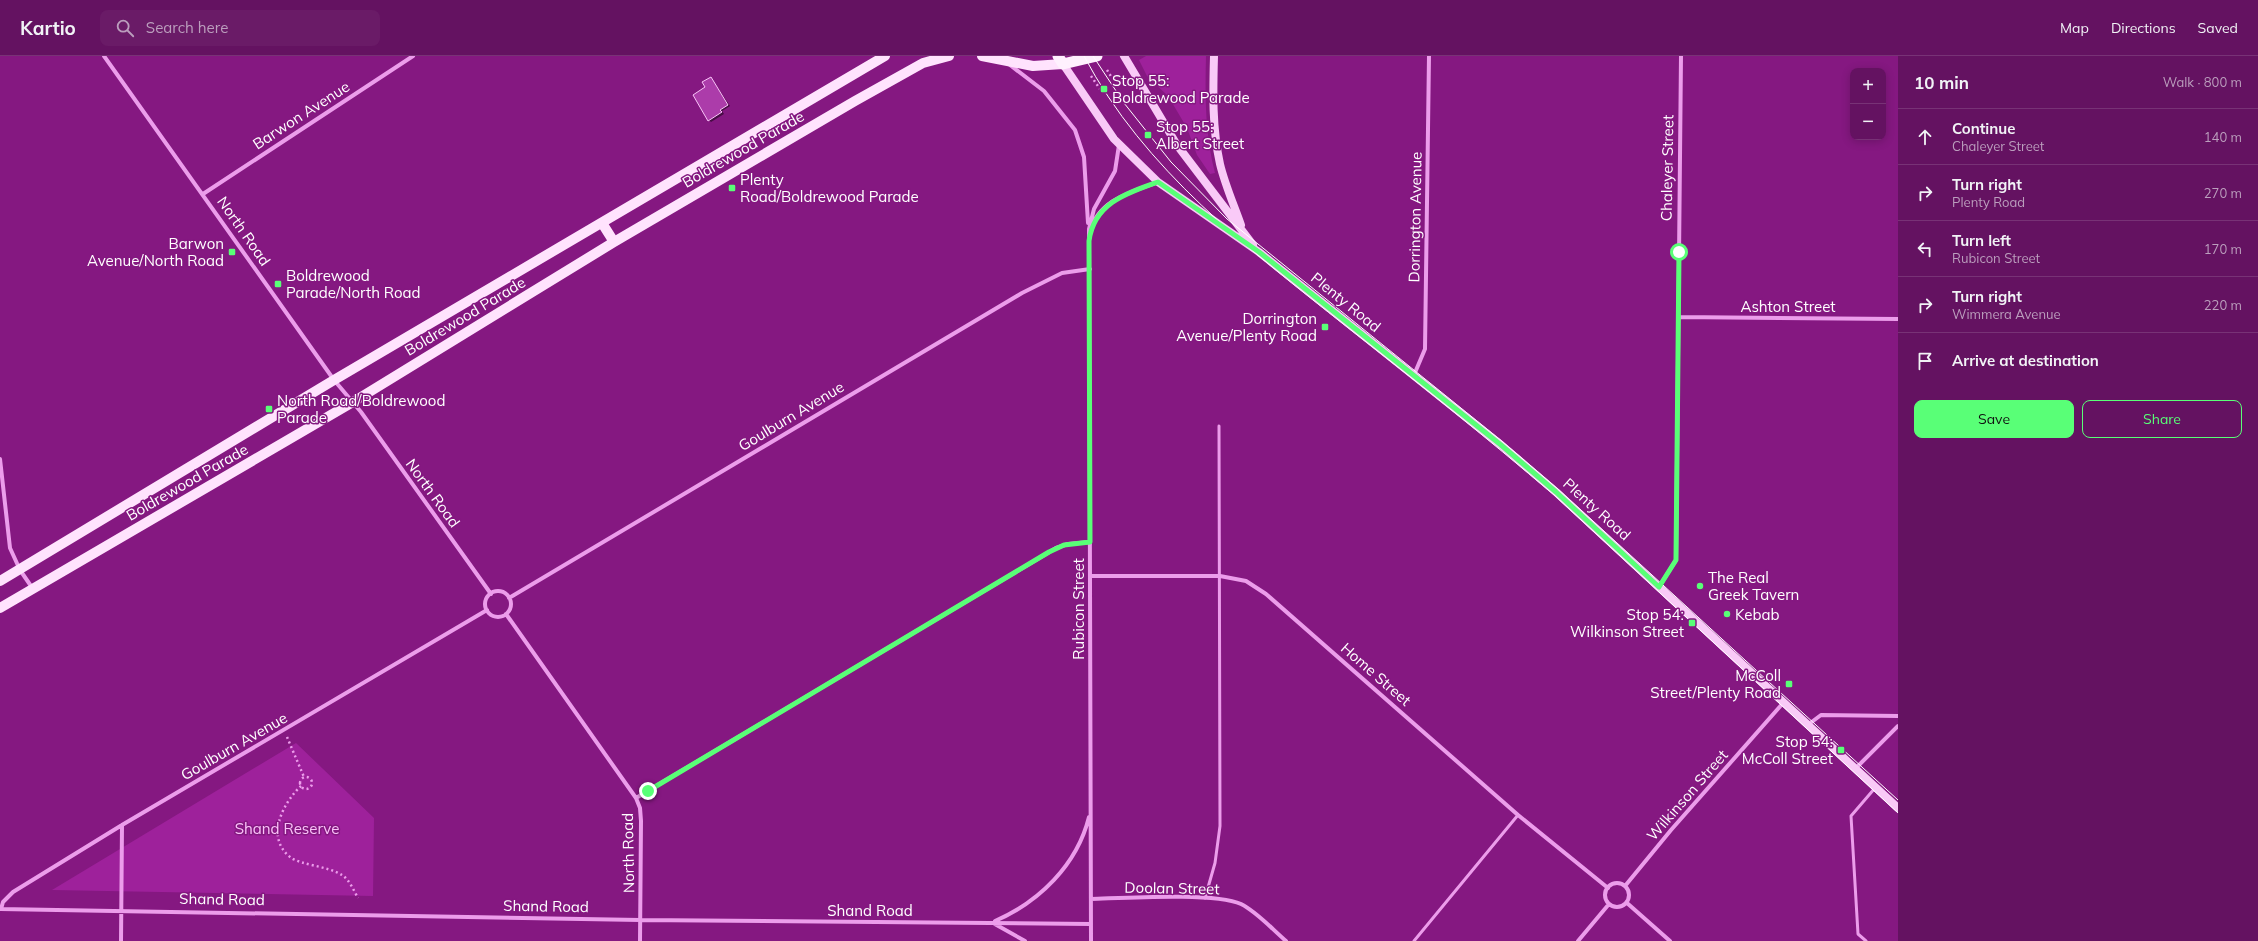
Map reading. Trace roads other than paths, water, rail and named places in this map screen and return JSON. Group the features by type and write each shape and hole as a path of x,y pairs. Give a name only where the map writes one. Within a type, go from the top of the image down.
{"highway":[{"path":"1061,60 1097,56"}],"main road":[{"name":"Boldrewood Parade","path":"0,581 334,380 885,56"},
{"name":"Boldrewood Parade","path":"0,608 353,402 614,242 900,75 923,63 949,56"},
{"path":"982,56 1033,66 1061,60"},
{"name":"Plenty Road","path":"1124,56 1177,144 1259,252"},
{"path":"1214,56 1213,110 1219,159 1226,185 1244,232"},
{"name":"Plenty Road","path":"1061,60 1082,95 1119,145 1158,182 1259,252 1414,375 1534,473 1809,724 1898,808"},
{"path":"602,223 614,242"}],"street":[{"name":"North Road","path":"104,56 334,380 353,402 491,594"},
{"name":"Barwon Avenue","path":"203,194 413,56"},
{"name":"Dorrington Avenue","path":"1414,375 1425,349 1429,56"},
{"name":"Chaleyer Street","path":"1659,587 1676,560 1681,56"},
{"name":"Rubicon Street","path":"1004,61 1025,75 1048,95 1072,126 1081,146 1089,229 1090,269 1091,941"},
{"name":"Rubicon Street","path":"1089,229 1094,209 1115,171 1119,145"},
{"name":"Rubicon Street","path":"1089,241 1094,221 1106,206 1132,191 1158,182"},
{"name":"Goulburn Avenue","path":"509,598 1022,293 1062,273 1090,269"},
{"name":"Ashton Street","path":"1678,317 1898,319"},
{"path":"0,459 10,548 20,570 33,590"},
{"path":"636,798 1049,552 1064,545 1090,542"},
{"name":"Home Street","path":"1090,576 1220,576 1246,581 1266,594 1518,815 1608,888"},
{"path":"499,592 505,594 509,598 510,608 506,614 494,617 487,610 486,600 491,594 499,592"},
{"name":"Goulburn Avenue","path":"1,909 3,902 13,892 122,825 487,610"},
{"name":"North Road","path":"506,614 636,798 640,808 641,821 640,941"},
{"name":"Wilkinson Street","path":"1625,886 1784,702"},
{"path":"1809,724 1821,715 1898,716"},
{"path":"1855,769 1898,726"},
{"name":"Rubicon Street","path":"992,922 1029,902 1059,874 1079,843 1091,808"},
{"path":"121,941 122,825"},
{"path":"1614,883 1625,886 1629,896 1627,903 1616,907 1609,904 1605,894 1608,888 1614,883"},
{"name":"Doolan Street","path":"1091,899 1205,898 1241,904 1286,941"},
{"path":"1627,903 1670,941"},
{"path":"1578,941 1609,904"},
{"name":"Shand Road","path":"1,909 122,909 640,920 1091,924"},
{"path":"992,922 1025,941"}],"lane":[{"path":"1205,898 1215,863 1220,826 1219,426"},
{"path":"1866,941 1858,934 1851,816 1876,787"},
{"path":"1414,941 1518,815"}],"tram line":[{"path":"1084,56 1109,97 1137,135 1168,171 1201,205 1273,268 1503,452 1554,495 1898,813"},
{"path":"1093,56 1124,103 1171,162 1227,219 1503,442 1558,489 1898,800"}],"place":[{"name":"Stop 55: Boldrewood Parade","path":"1104,89"},
{"name":"Stop 55: Albert Street","path":"1148,135"},
{"name":"Plenty Road/Boldrewood Parade","path":"732,188"},
{"name":"Barwon Avenue/North Road","path":"232,252"},
{"name":"Boldrewood Parade/North Road","path":"278,284"},
{"name":"Dorrington Avenue/Plenty Road","path":"1325,327"},
{"name":"North Road/Boldrewood Parade","path":"269,409"},
{"name":"The Real Greek Tavern","path":"1700,586"},
{"name":"Kebab","path":"1727,614"},
{"name":"Stop 54: Wilkinson Street","path":"1692,623"},
{"name":"McColl Street/Plenty Road","path":"1789,684"},
{"name":"Stop 54: McColl Street","path":"1841,750"}],"park label":[{"name":"Shand Reserve","path":"287,828"}]}
